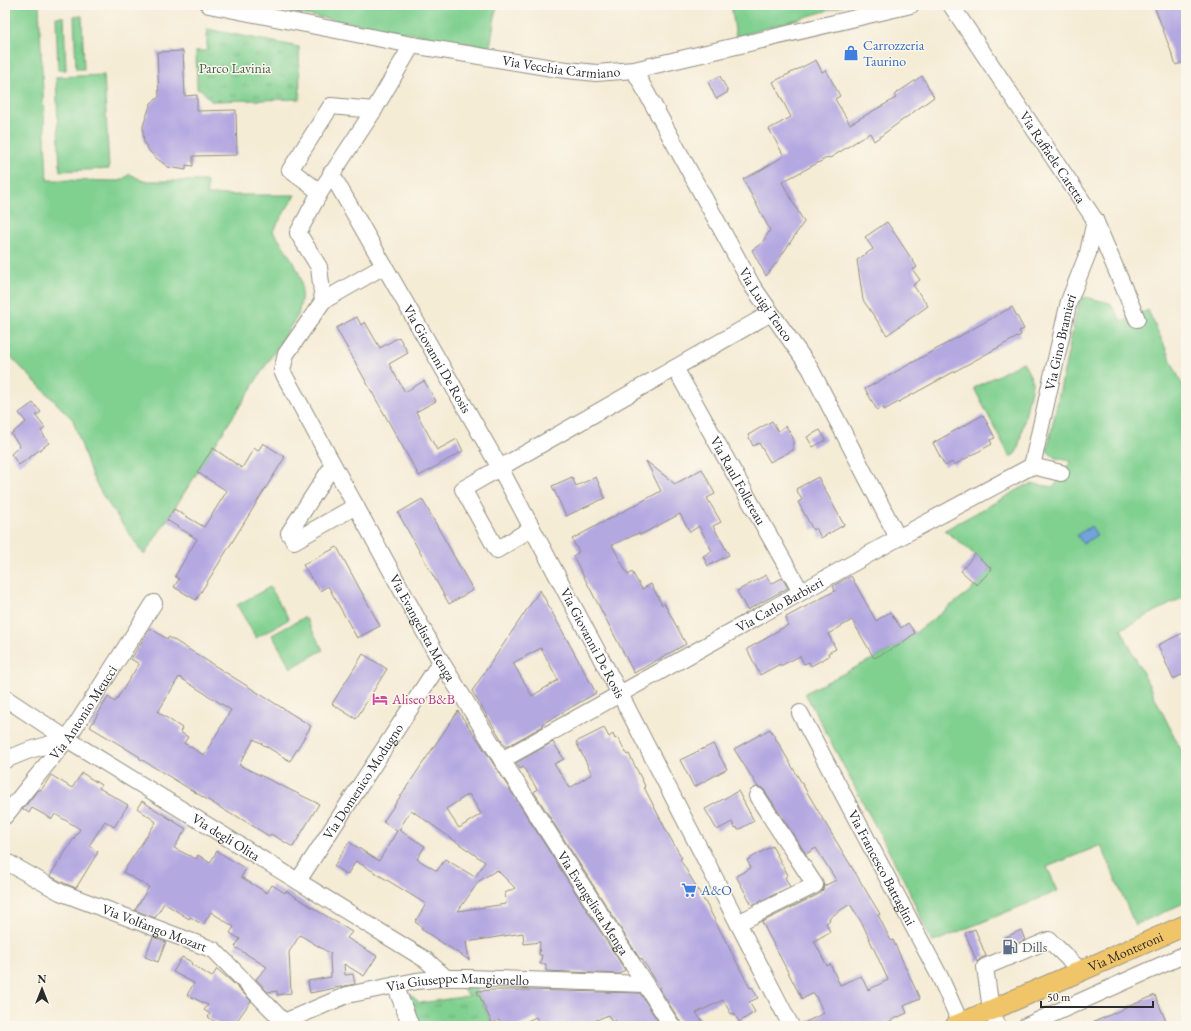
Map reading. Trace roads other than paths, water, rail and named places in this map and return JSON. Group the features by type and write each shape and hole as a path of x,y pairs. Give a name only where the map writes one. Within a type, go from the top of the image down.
{"main road":[{"name":"Via Monteroni","path":"958,1025 994,1018 1081,971 1186,925"}],"street":[{"name":"Via Vecchia Carmiano","path":"209,5 412,45 558,69 596,73 634,70 911,5"},
{"name":"Via Raffaele Caretta","path":"951,5 1095,220 1138,319"},
{"path":"384,266 323,301 319,267 298,233 331,173 374,110 412,45"},
{"name":"Via Luigi Tenco","path":"634,70 753,287 810,368 898,538"},
{"path":"320,192 290,170 331,106 374,110"},
{"name":"Via Giovanni De Rosis","path":"331,173 500,468 620,694 791,1026"},
{"name":"Via Gino Bramieri","path":"1032,466 1069,301 1088,253 1095,220"},
{"name":"Via Evangelista Menga","path":"323,301 286,354 282,371 441,661 502,760 672,1026"},
{"path":"532,528 496,550 463,488 772,313"},
{"name":"Via Raul Follereau","path":"675,368 801,592"},
{"path":"333,465 289,533 294,541 356,506"},
{"path":"1032,466 1061,473"},
{"name":"Via Carlo Barbieri","path":"502,760 898,538 1032,466"},
{"name":"Via Antonio Meucci","path":"5,816 67,739 154,603"},
{"name":"Via Domenico Modugno","path":"298,881 441,661"},
{"name":"Via degli Olita","path":"5,698 67,739 426,960 446,978"},
{"name":"Via Francesco Battaglini","path":"800,713 940,977 958,1025"},
{"path":"5,760 26,751 67,739"},
{"path":"738,923 815,885 757,796"},
{"name":"Via Volfango Mozart","path":"5,861 60,892 214,950 281,1024"},
{"path":"994,1018 985,967 1049,940 1081,971"},
{"name":"Via Monteroni","path":"1026,1026 1186,954"},
{"name":"Via Giuseppe Mangionello","path":"281,1024 347,995 416,981 446,978 467,978 644,984"},
{"path":"395,985 412,1026"}],"water":[{"path":"1091,526 1097,535 1083,544 1077,535"}],"place":[{"name":"Carrozzeria Taurino","path":"851,53"},
{"name":"Aliseo B&B","path":"380,699"},
{"name":"A&O","path":"689,890"},
{"name":"Dills","path":"1010,947"}],"park label":[{"name":"Parco Lavinia","path":"235,68"}]}
